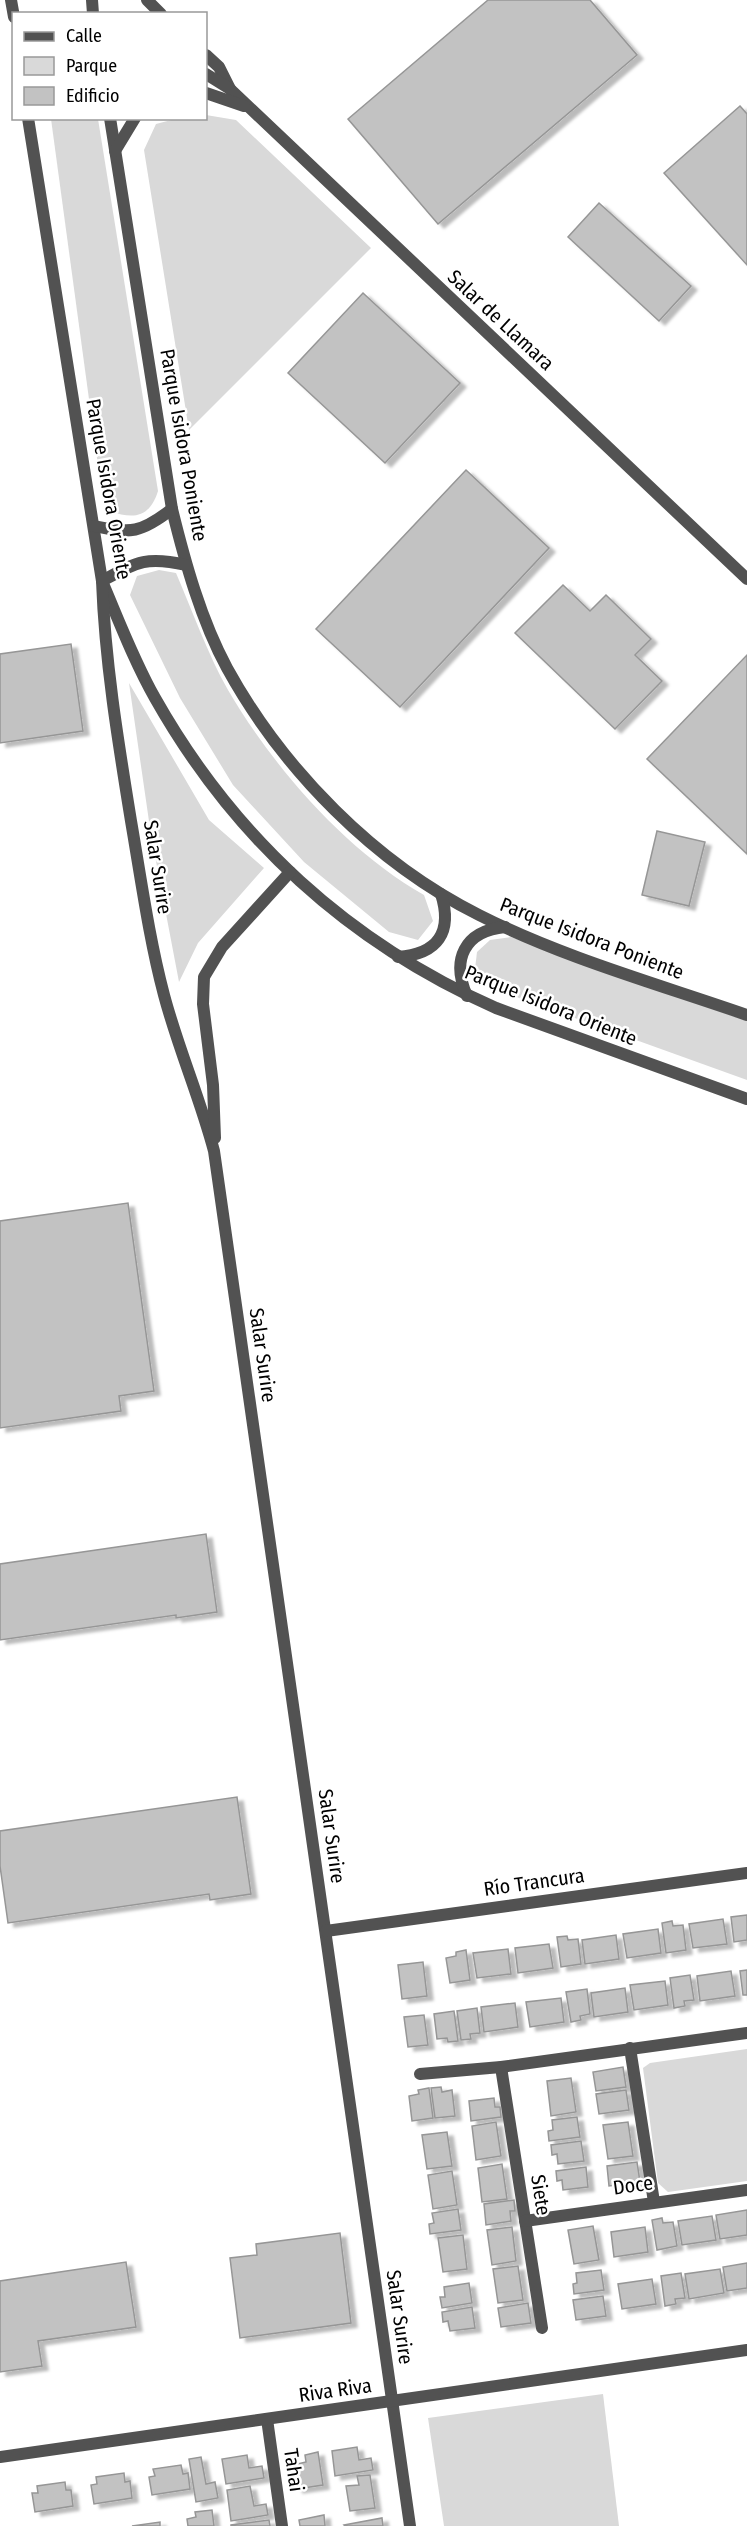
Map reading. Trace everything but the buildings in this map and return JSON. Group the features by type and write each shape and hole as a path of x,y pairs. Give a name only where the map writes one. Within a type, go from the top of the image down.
{"street":[{"path":"147,0 159,12"},
{"name":"Salar de Llamara","path":"207,56 219,67 230,89"},
{"name":"Salar de Llamara","path":"207,75 230,89 747,579"},
{"path":"207,93 248,108"},
{"name":"Parque Isidora Oriente","path":"28,120 102,581 129,646 174,729 218,792 290,872 343,919 397,957 467,996 520,1018 747,1099"},
{"name":"Parque Isidora Poniente","path":"110,120 172,509 186,565 226,666 256,715 317,791 388,857 441,894 506,927 557,949 747,1015"},
{"path":"115,151 134,120"},
{"path":"94,526 124,532 136,531 146,528 172,509"},
{"path":"102,581 143,561 161,560 186,565"},
{"name":"Salar Surire","path":"102,581 104,633 111,687 148,923 164,998 214,1151"},
{"name":"Salar Surire","path":"290,872 222,948 204,977 203,1004 214,1095 214,1151 411,2526"},
{"path":"397,957 420,954 437,942 443,932 445,920 441,894"},
{"path":"467,996 460,971 461,958 466,946 481,932 506,927"},
{"name":"Río Trancura","path":"326,1931 747,1873"},
{"path":"420,2074 501,2067 747,2033"},
{"path":"630,2049 654,2202"},
{"name":"Siete","path":"501,2067 542,2328"},
{"name":"Doce","path":"525,2221 747,2190"},
{"name":"Riva Riva","path":"0,2457 747,2350"},
{"name":"Tahai","path":"267,2419 282,2526"}],"green space":[{"path":"207,115 236,120 371,248 189,430 144,150 156,124 171,120 207,120"},
{"path":"51,120 98,120 158,491 155,500 146,511 134,515 110,511 102,495"},
{"path":"159,570 176,573 228,690 246,719 289,777 340,831 367,855 395,877 424,895 433,921 418,940 389,932 304,862 233,785 180,698 130,595 137,576"},
{"path":"129,683 209,820 264,868 198,943 179,982 151,835"},
{"path":"511,937 747,1021 747,1080 486,986 475,969 477,952 490,940"},
{"path":"747,2049 747,2181 668,2192 658,2183 643,2068 650,2063"},
{"path":"603,2394 619,2526 444,2526 428,2418"}]}
